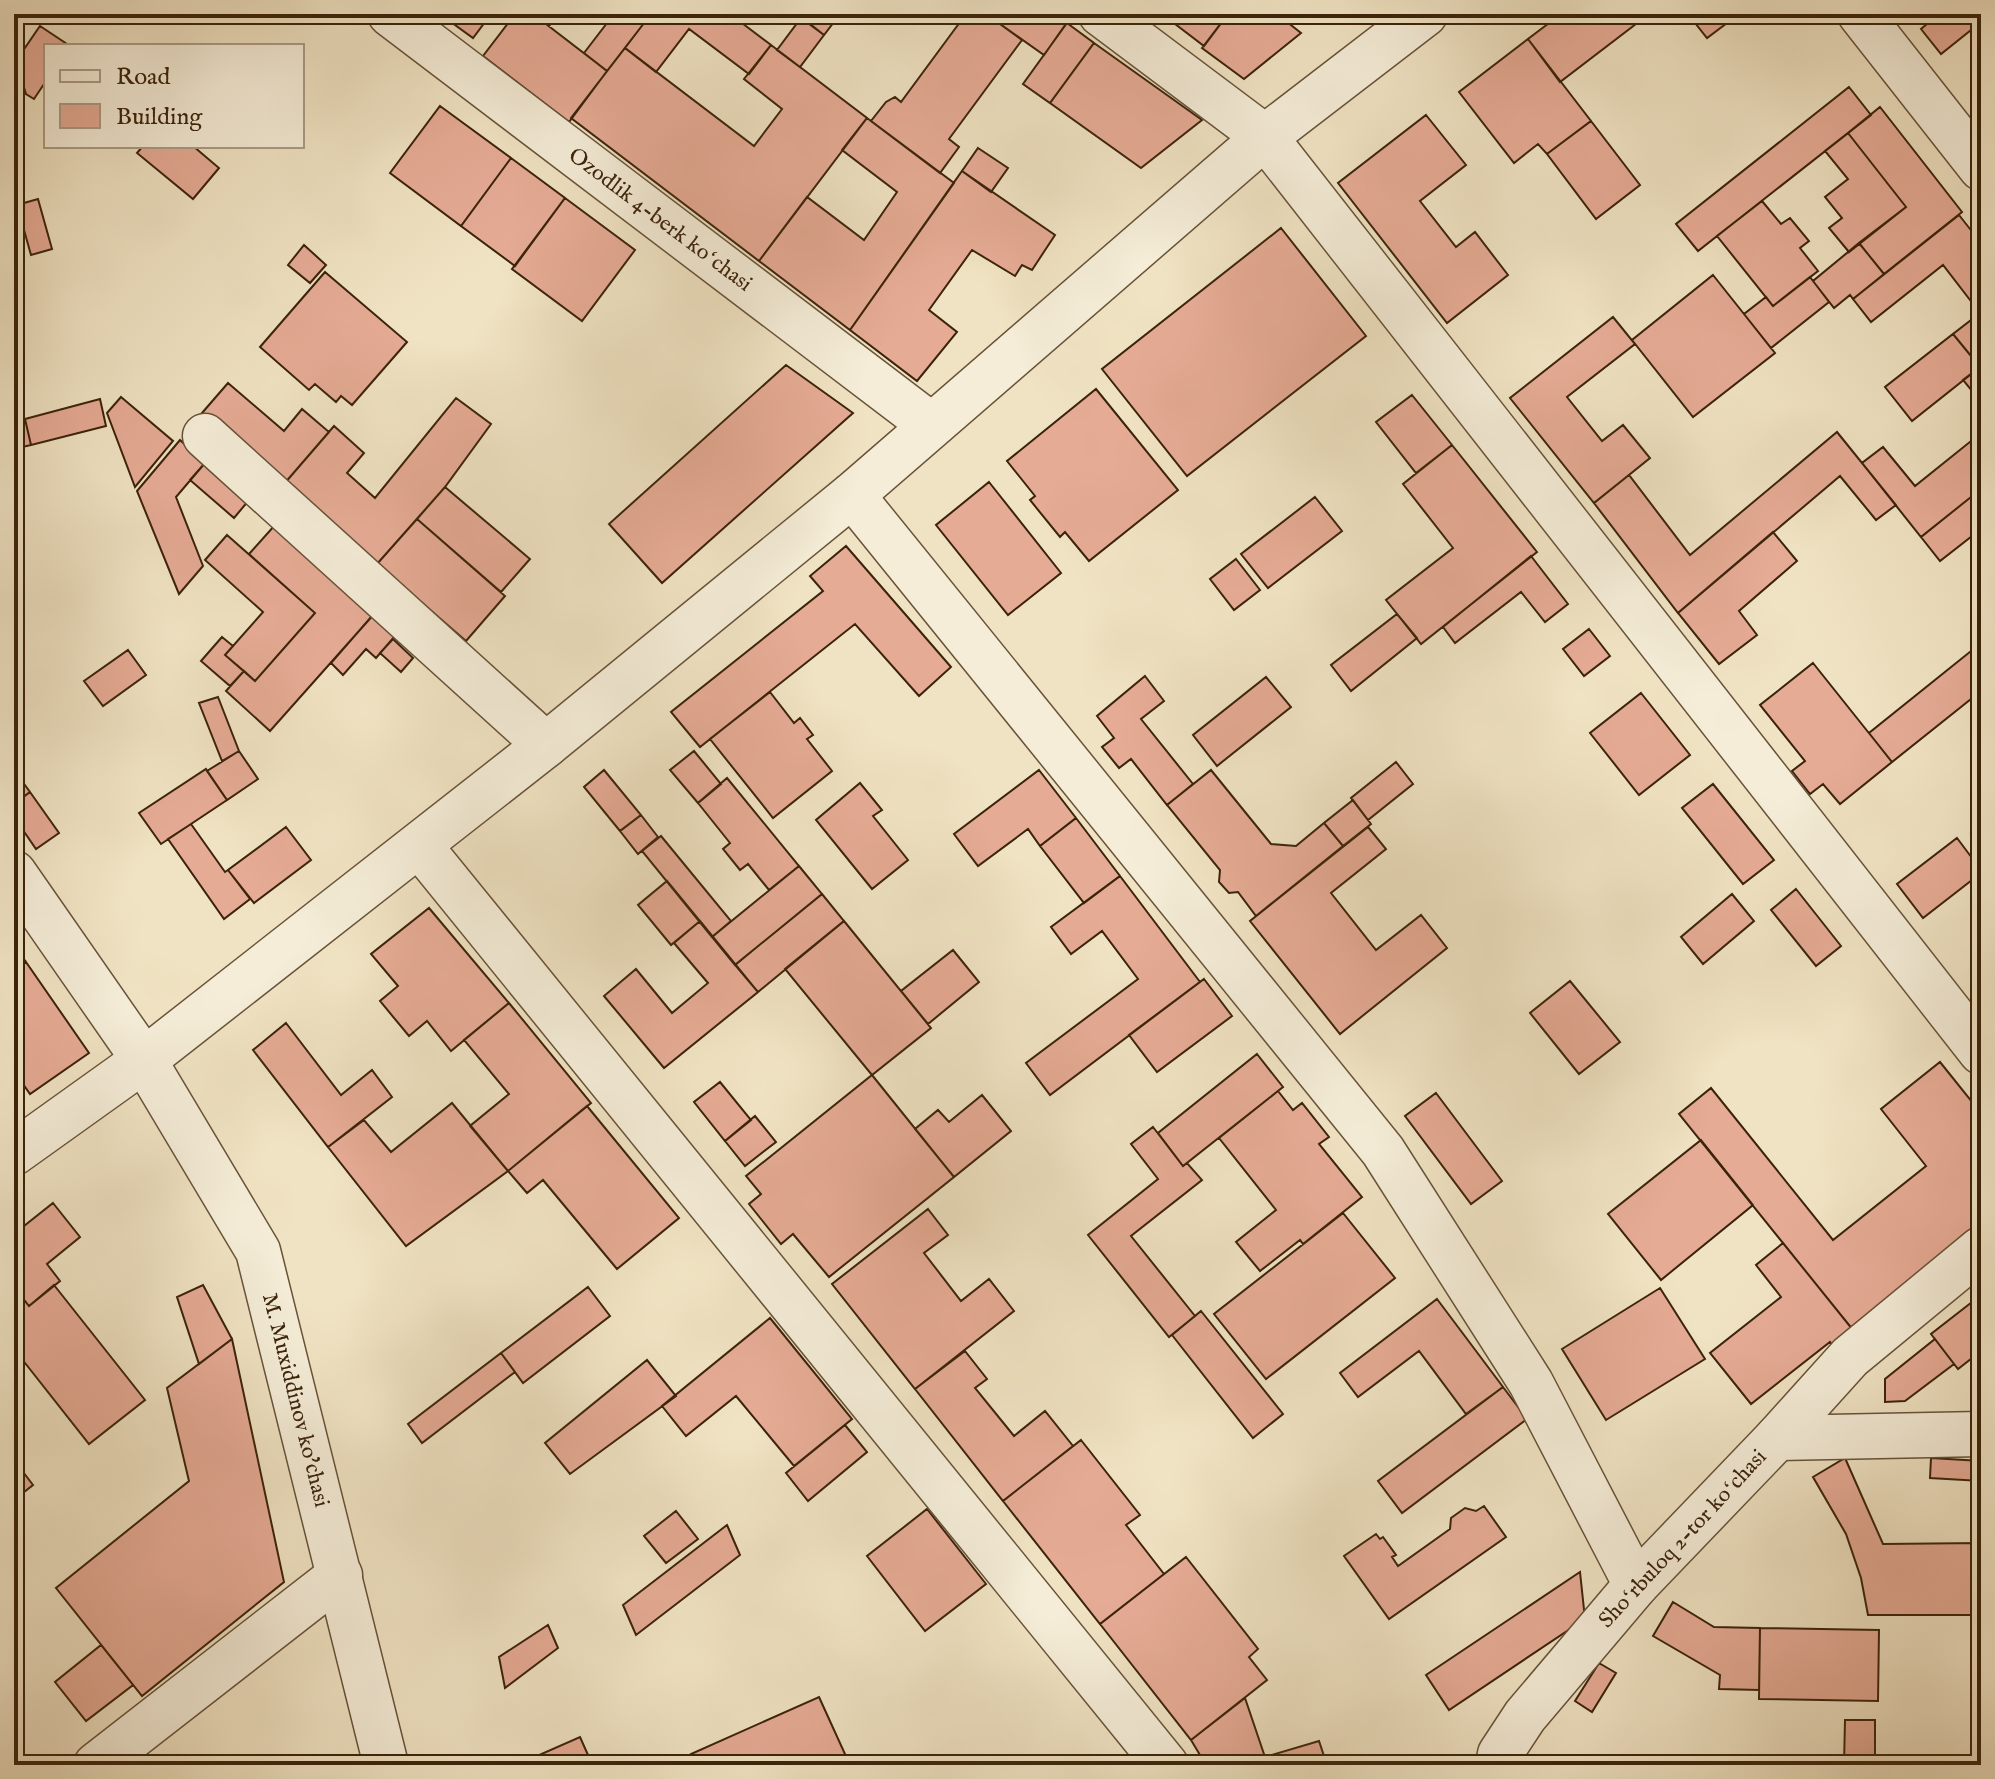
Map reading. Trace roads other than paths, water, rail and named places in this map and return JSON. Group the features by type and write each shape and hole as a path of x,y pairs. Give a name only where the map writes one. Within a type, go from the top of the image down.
{"street":[{"name":"Ozodlik 4-berk koʻchasi","path":"390,14 931,425"},
{"path":"1101,14 1265,137 1981,1052"},
{"path":"14,1153 144,1060 546,745 852,495 1265,137 1425,14"},
{"path":"1860,14 1981,168"},
{"path":"205,436 546,745"},
{"path":"852,495 1383,1151 1531,1383 1636,1585"},
{"path":"419,845 1166,1765"},
{"name":"M. Muxiddinov ko'chasi","path":"14,873 144,1060 258,1251 386,1765"},
{"path":"1777,1438 1850,1357 1981,1249"},
{"name":"Shoʻrbuloq 2-tor koʻchasi","path":"1498,1765 1500,1754 1525,1716 1636,1585 1777,1438 1981,1434"},
{"path":"96,1765 340,1575"}]}
